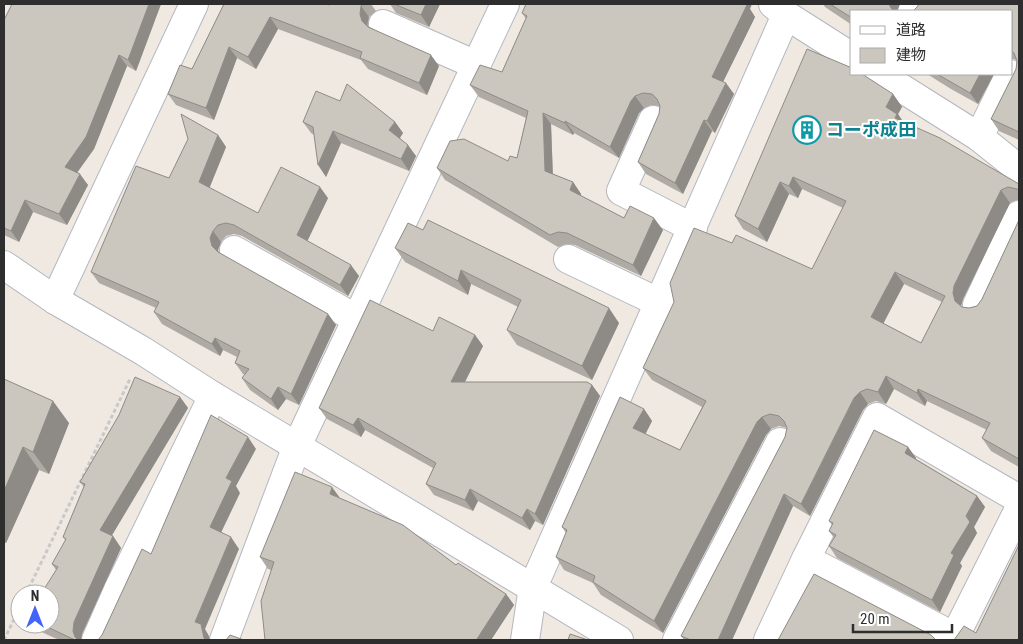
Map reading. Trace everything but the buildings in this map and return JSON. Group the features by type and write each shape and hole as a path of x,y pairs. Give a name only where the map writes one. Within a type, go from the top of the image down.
{"street":[{"path":"55,300 194,4"},
{"path":"224,640 297,446 505,4"},
{"path":"525,640 533,587 693,228 779,10 850,56"},
{"path":"384,24 476,65"},
{"path":"1013,68 1019,56"},
{"path":"880,75 979,137 1019,169"},
{"path":"979,137 1010,75"},
{"path":"653,120 621,191 693,228"},
{"path":"978,305 1019,215"},
{"path":"234,250 357,319"},
{"path":"568,259 660,303"},
{"path":"4,265 55,300 144,351 213,396 619,640"},
{"path":"96,640 213,396"},
{"path":"768,640 877,417 1019,499"},
{"path":"677,640 780,442"},
{"path":"806,559 954,639 1019,508"}],"path":[{"path":"31,584 144,351"},
{"path":"4,640 10,628"}],"place":[{"name":"コーポ成田","path":"807,130"}]}
